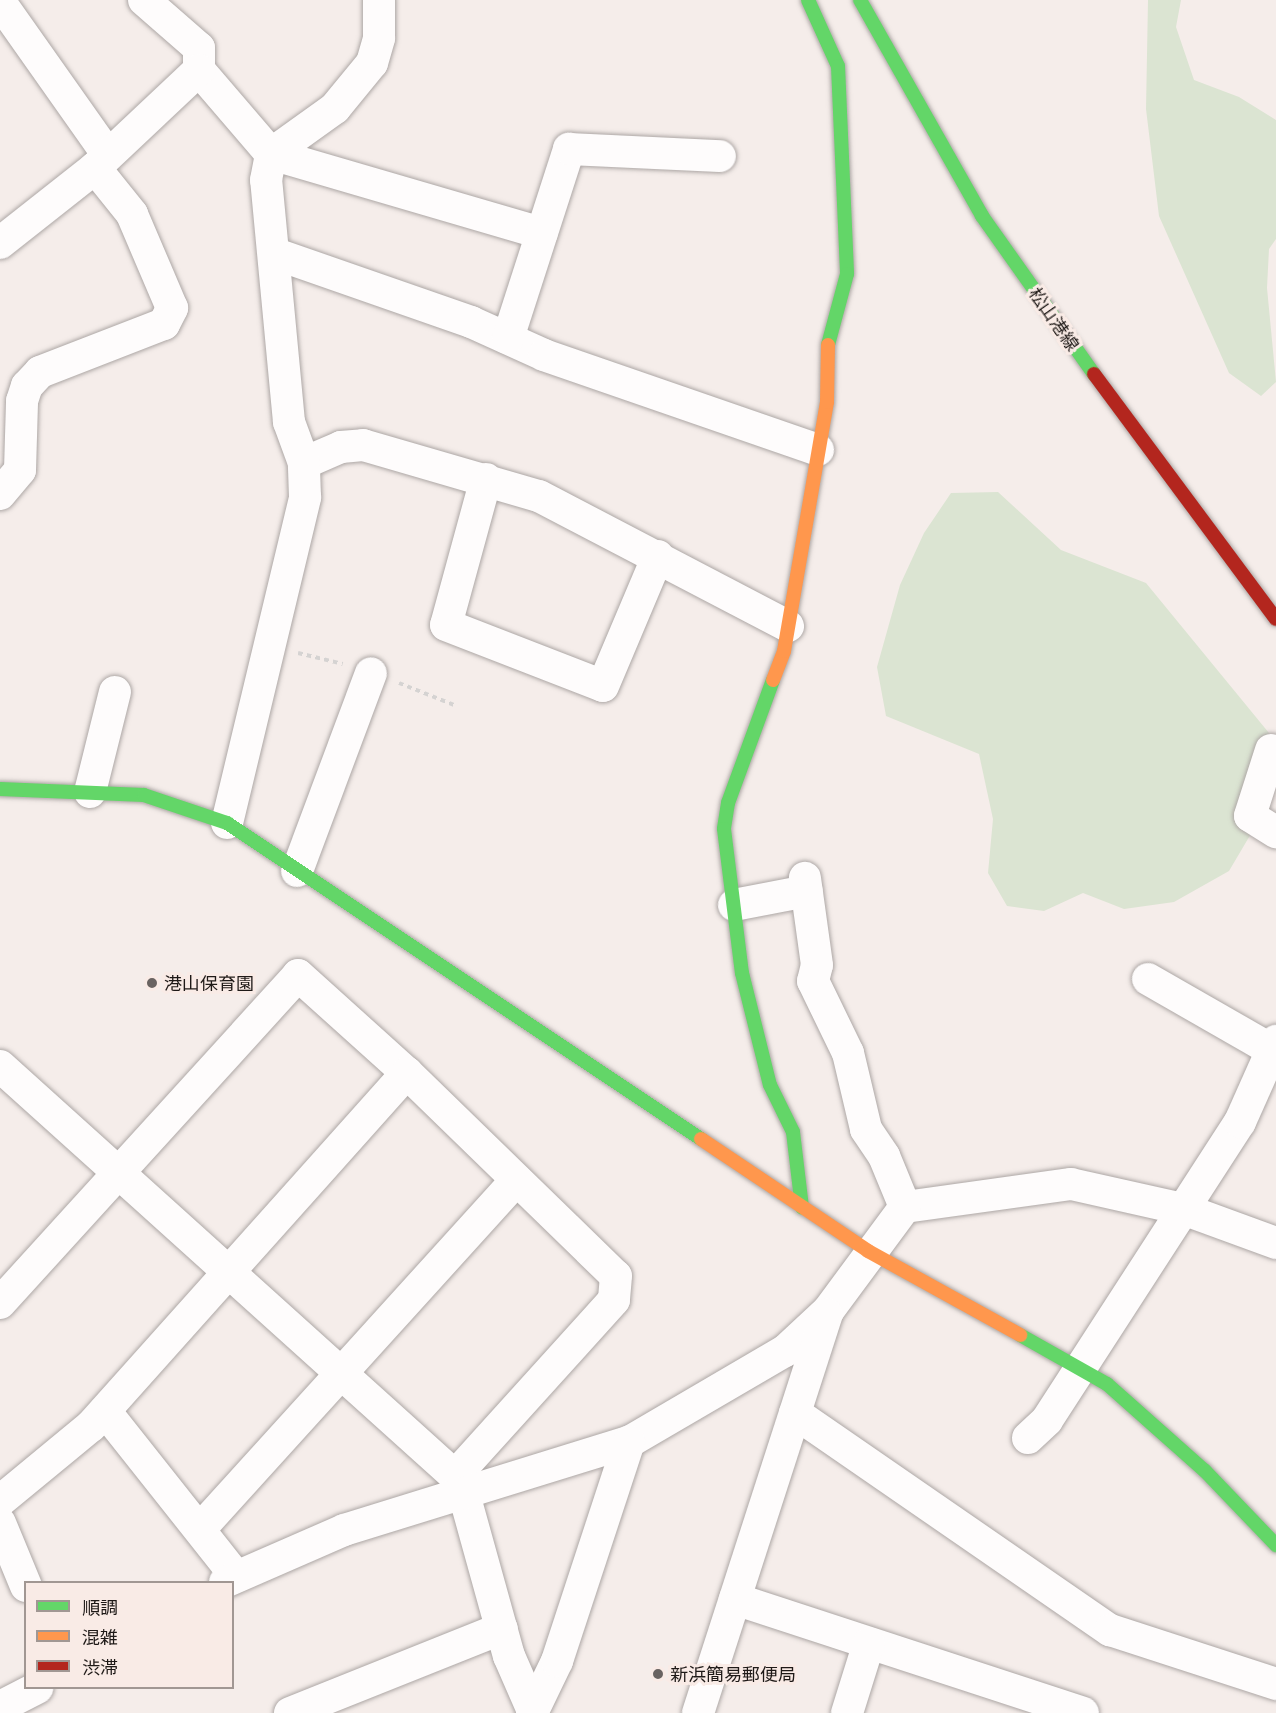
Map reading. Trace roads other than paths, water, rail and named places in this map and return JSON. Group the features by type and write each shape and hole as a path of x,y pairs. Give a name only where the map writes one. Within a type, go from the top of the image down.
{"street":[{"path":"144,0 199,48 199,70 271,154 542,233"},
{"path":"227,823 305,497 304,462 289,422 276,254 266,180 271,154 335,108 372,63 379,38 379,0"},
{"path":"802,1207 799,1157 761,1056 734,905 725,815 784,651 830,378 828,334 847,274 838,66 808,0"},
{"name":"松山港線","path":"860,0 982,216 1070,342 1276,619"},
{"path":"0,3 102,162 132,214 172,308 164,324 40,372 27,386 22,401 20,470 0,494"},
{"path":"0,243 102,162 199,70"},
{"path":"508,338 569,149 720,156"},
{"path":"276,254 818,450"},
{"path":"304,462 341,447 363,445 539,496 658,556 788,626"},
{"path":"486,479 446,625 603,686 658,556"},
{"path":"297,871 371,673"},
{"path":"90,792 115,692"},
{"path":"1270,750 1250,816 1276,832"},
{"path":"0,789 144,795 227,823 868,1251 1107,1383 1145,1414 1276,1545"},
{"path":"734,905 806,884 817,965 813,981 848,1053 866,1129 884,1156 905,1208"},
{"path":"0,1303 298,975 406,1072 616,1276 614,1300 460,1485"},
{"path":"1028,1438 1047,1420 1078,1368 1240,1122 1274,1045 1148,979"},
{"path":"2,1071 340,1374 460,1485 502,1628 532,1712"},
{"path":"0,1501 105,1411 229,1275 406,1072"},
{"path":"200,1529 517,1180"},
{"path":"105,1411 200,1529 230,1580 344,1530 460,1485 629,1442 785,1351 828,1311 868,1251 905,1208 1071,1184 1183,1209 1276,1243"},
{"path":"698,1713 828,1311"},
{"path":"795,1413 1110,1630 1276,1684"},
{"path":"532,1712 557,1661 629,1442"},
{"path":"0,1523 24,1581"},
{"path":"735,1599 1083,1713"},
{"path":"290,1713 502,1628"},
{"path":"847,1713 869,1643"},
{"path":"0,1707 35,1689"}],"place":[{"name":"港山保育園","path":"152,983"},
{"name":"新浜簡易郵便局","path":"658,1674"}]}
